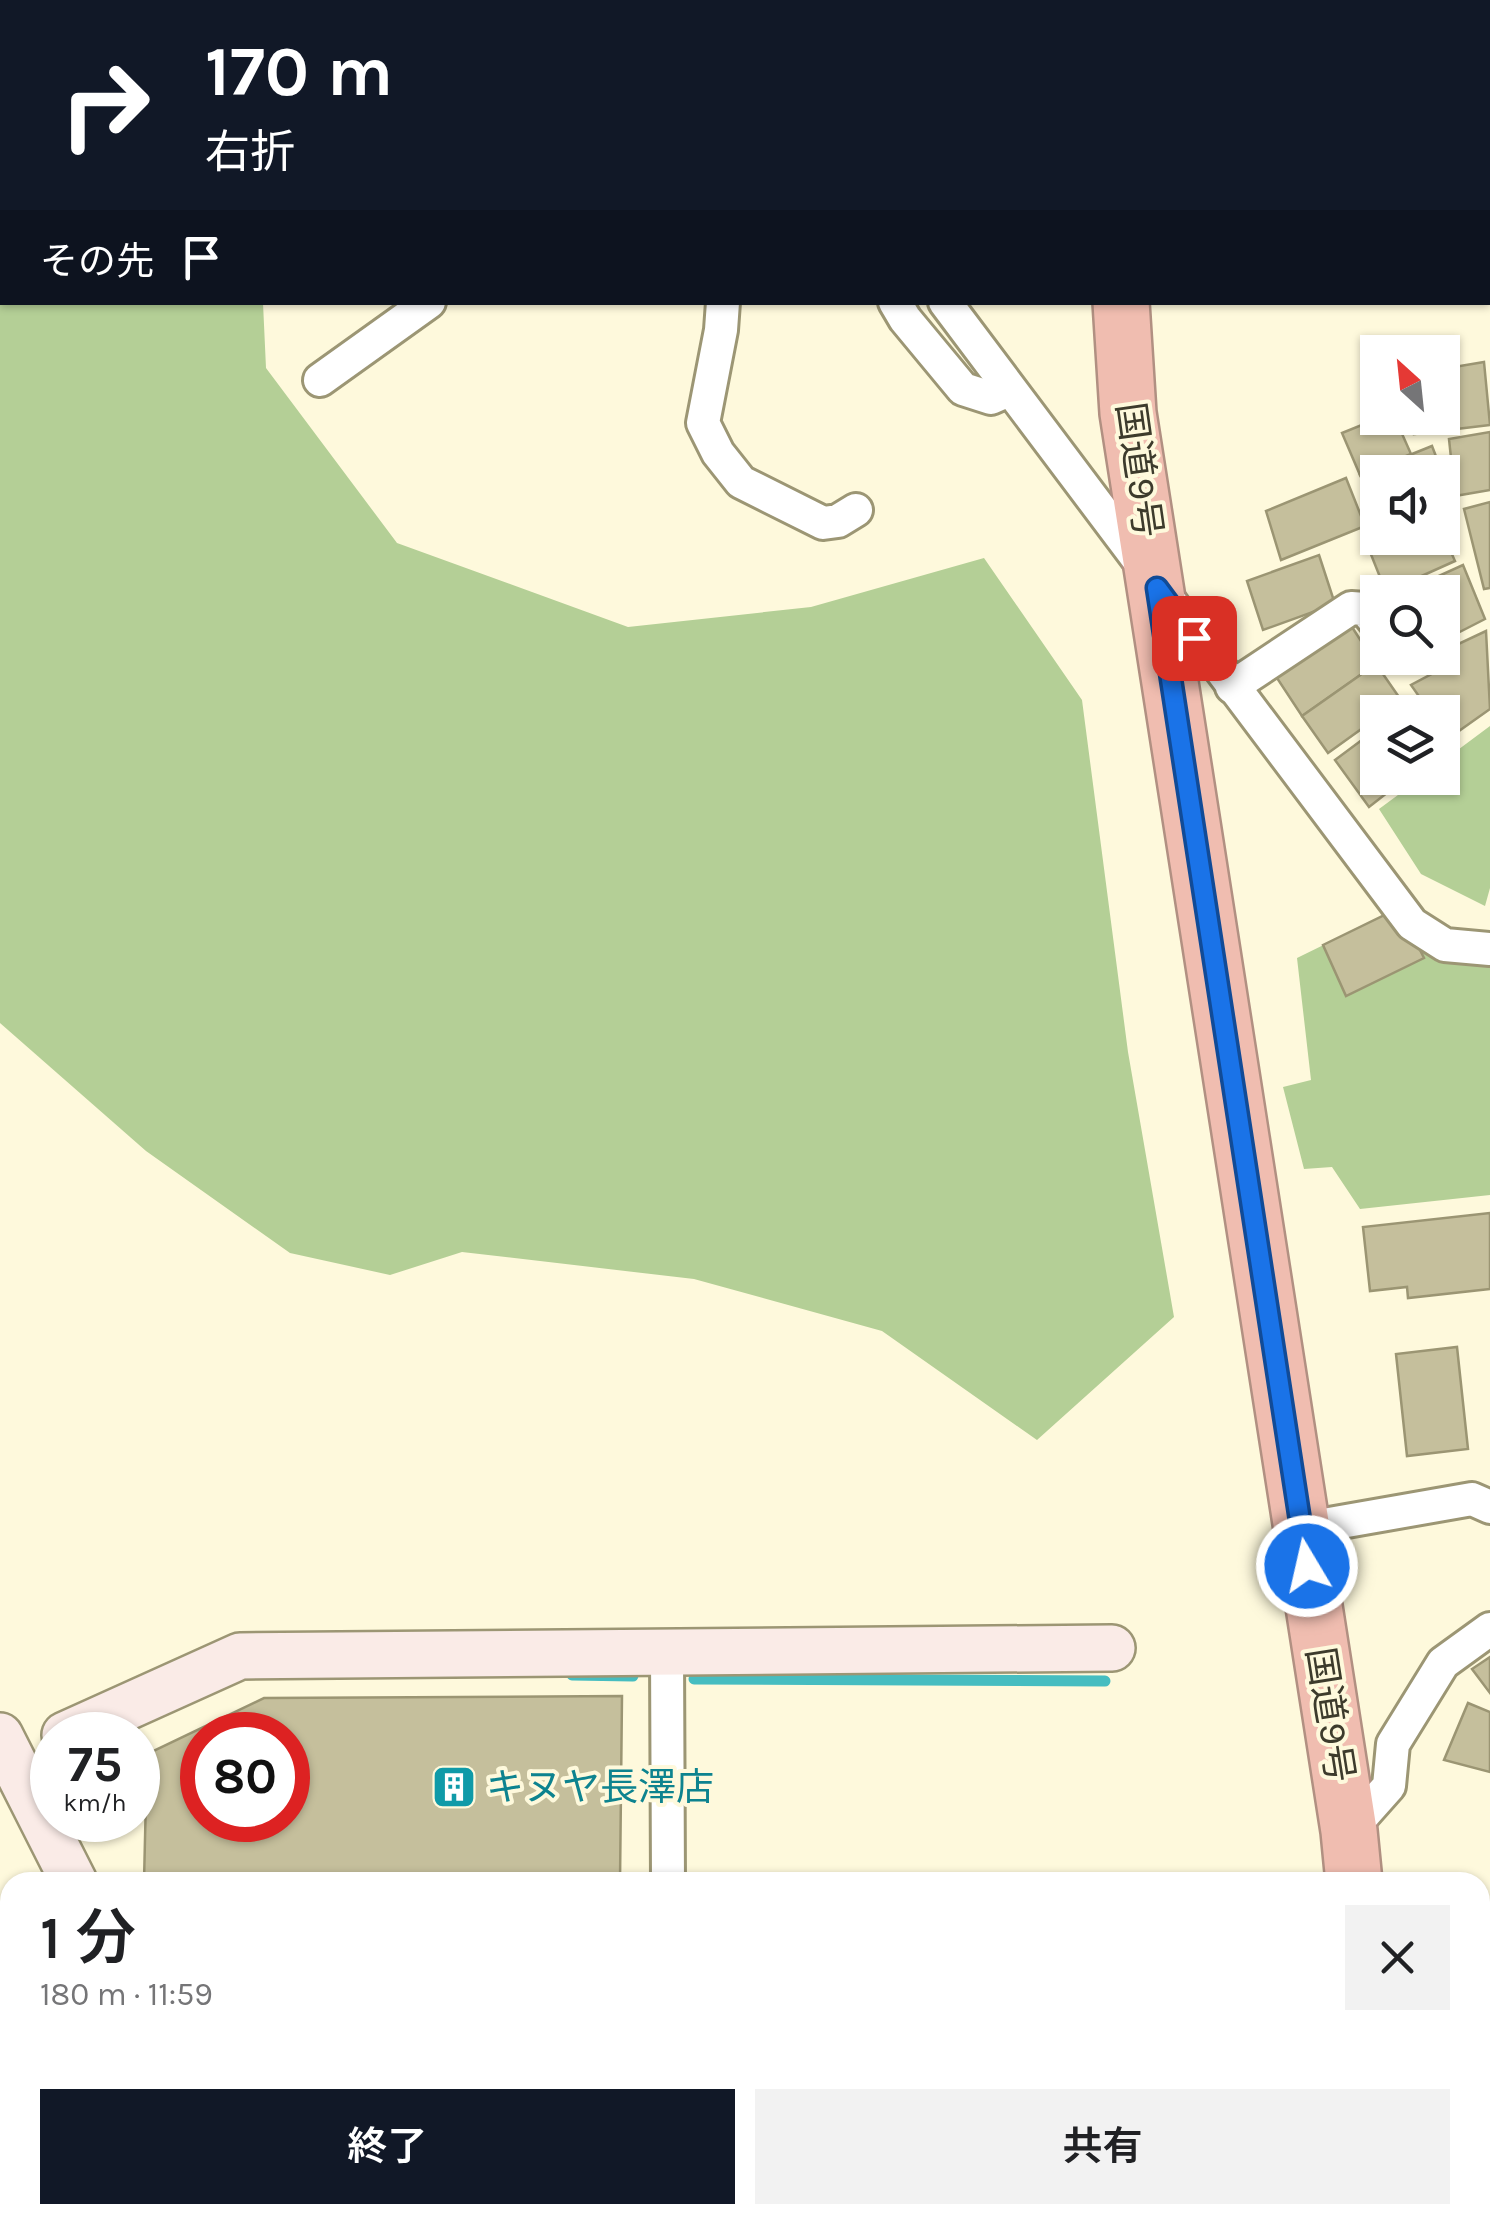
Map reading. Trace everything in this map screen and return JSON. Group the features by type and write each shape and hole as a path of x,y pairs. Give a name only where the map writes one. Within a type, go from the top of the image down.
{"highway":[{"name":"国道9号","path":"1122,305 1128,413 1351,1857"}],"street":[{"path":"320,380 425,305"},
{"path":"723,305 722,330 703,422 718,453 741,482 822,522 838,522 856,510"},
{"path":"897,305 964,388 992,398 1009,390"},
{"path":"946,305 1412,924 1445,945 1490,948"},
{"path":"1232,687 1351,608 1360,609"},
{"path":"1301,1529 1472,1499 1490,1506"},
{"path":"1351,1857 1389,1786 1393,1744 1443,1663 1490,1629"},
{"path":"116,1712 240,1656 1112,1648"},
{"path":"667,1652 668,1872"},
{"path":"30,1746 4,1753 69,1872"}],"green space":[{"path":"0,305 263,305 266,368 397,543 628,627 811,607 984,558 1082,700 1128,1052 1174,1317 1037,1440 882,1331 694,1279 462,1252 390,1275 290,1253 146,1151 0,1023"},
{"path":"1490,726 1490,888 1485,906 1421,874 1379,809 1398,795 1460,795 1460,748"},
{"path":"1399,908 1490,951 1490,1195 1360,1209 1332,1167 1304,1169 1283,1087 1311,1080 1297,958"}],"building":[{"path":"1484,362 1490,425 1460,429 1460,366"},
{"path":"1360,426 1360,435 1403,435 1411,454 1360,455 1360,475 1342,433"},
{"path":"1490,432 1490,490 1460,495 1460,455 1451,455 1449,439"},
{"path":"1432,446 1435,455 1410,455"},
{"path":"1346,478 1360,513 1360,528 1281,560 1266,511"},
{"path":"1490,502 1490,588 1484,589 1464,509"},
{"path":"1319,555 1335,604 1263,630 1247,581"},
{"path":"1371,555 1452,555 1455,561 1424,575 1379,575"},
{"path":"1463,565 1485,619 1460,632 1460,575 1441,575"},
{"path":"1350,624 1360,639 1360,675 1302,716 1273,672"},
{"path":"1486,631 1490,709 1460,730 1460,695 1418,695 1411,685 1430,675 1460,675 1460,643"},
{"path":"1360,675 1384,675 1398,695 1360,695 1360,730 1328,753 1302,716"},
{"path":"1360,741 1360,795 1335,760"},
{"path":"1360,795 1384,795 1369,807"},
{"path":"1399,908 1424,958 1346,996 1323,945"},
{"path":"1490,1213 1490,1289 1408,1298 1407,1287 1370,1291 1363,1227"},
{"path":"1457,1347 1468,1449 1407,1456 1396,1354"},
{"path":"1490,1657 1490,1693 1472,1669"},
{"name":"キヌヤ長澤店","path":"622,1696 620,1872 144,1872 145,1842 160,1842 160,1748 180,1738 180,1842 310,1842 310,1712 235,1712 264,1698"},
{"path":"1468,1703 1490,1712 1490,1772 1444,1760"}],"waterway":[{"path":"572,1675 633,1676"},
{"path":"694,1679 1105,1681"}],"place":[{"name":"キヌヤ長澤店","path":"454,1787"}],"route":[{"path":"1194,638 1157,588 1307,1566"}]}
